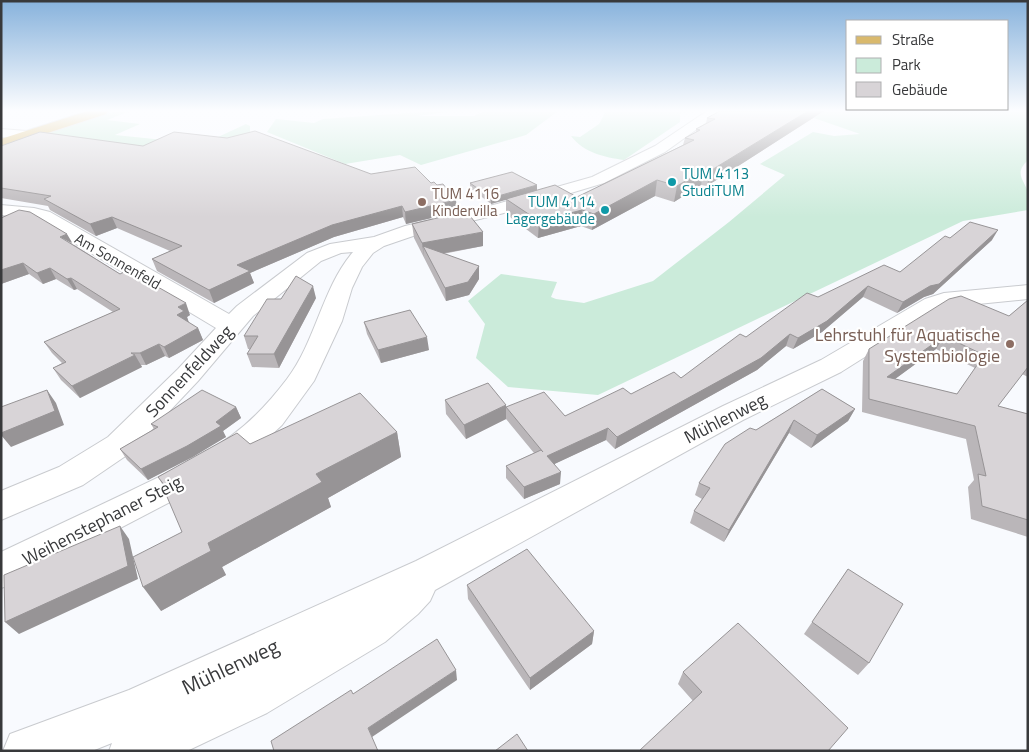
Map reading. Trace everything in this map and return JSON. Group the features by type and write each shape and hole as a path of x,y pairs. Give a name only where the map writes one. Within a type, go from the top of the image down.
{"street":[{"name":"Weihenstephaner Steig","path":"1,571 181,481 242,444 271,418 300,381 330,321 341,288 352,266 366,249 378,242 412,230 502,208 598,180 663,146"},
{"name":"Am Sonnenfeld","path":"1,210 34,213 43,216 231,326"},
{"name":"Sonnenfeldweg","path":"1,506 71,476 95,462 119,444 188,375 245,311 314,257 337,248 378,242"},
{"name":"Mühlenweg","path":"26,751 135,711 430,573 733,413 832,366 933,304 944,300 1028,292"},
{"name":"Mühlenweg","path":"133,751 252,697 370,628 404,601 430,573"}],"green space":[{"path":"7,146 207,146 168,156 1,148"},
{"path":"301,146 487,146 421,165 400,155 345,164"},
{"path":"582,146 644,146 624,160 602,156"},
{"path":"790,146 1028,146 1028,160 1021,169 1021,177 1027,188 1028,210 963,221 598,395 508,387 476,358 485,324 468,301 501,274 557,282 551,297 584,303 653,281 729,222 785,175 760,164"}],"building":[{"path":"1,146 296,146 371,174 415,167 431,183 443,184 456,200 405,212 402,206 332,225 237,265 250,271 209,290 152,259 182,246 112,217 90,224 44,199 51,196 1,188"},
{"path":"681,146 751,146 710,171 704,170 677,186 657,180 594,214 582,210 539,221 506,199 555,185 577,197"},
{"path":"512,172 537,185 491,198 470,183"},
{"path":"19,210 30,212 67,234 60,237 120,274 128,270 186,303 178,307 184,311 177,315 198,328 164,347 159,344 140,353 131,353 135,355 72,386 53,368 66,362 44,342 120,309 71,278 67,279 50,268 37,273 23,263 1,270 1,218"},
{"path":"466,211 483,232 422,243 412,224"},
{"path":"970,222 998,230 939,284 930,286 903,302 868,286 827,321 798,338 790,334 761,358 617,437 608,428 547,456 561,472 524,487 506,466 541,450 543,452 506,407 544,392 565,416 623,388 631,394 674,372 681,378 740,334 746,337 807,293 818,297 884,265 900,272 945,236 950,238"},
{"path":"423,246 479,266 468,282 445,288"},
{"path":"296,276 313,286 274,354 247,354 258,336 244,336 267,299 281,299"},
{"path":"961,296 1009,316 1028,300 1028,367 998,406 1028,414 1028,520 982,506 978,474 986,476 975,426 869,399 869,349 949,299","holes":["944,336 984,355 957,394 887,377"]},
{"path":"410,310 427,337 378,350 364,322"},
{"path":"488,383 506,405 464,425 445,400"},
{"path":"822,389 855,409 817,435 794,420 729,530 694,511 710,488 699,483 725,444 750,428 756,430"},
{"path":"47,390 55,411 1,433 1,407"},
{"path":"202,390 236,407 216,422 221,426 187,446 141,469 120,449 158,427 151,424"},
{"path":"360,393 397,432 316,474 322,482 208,543 211,551 143,587 133,557 182,532 165,492 169,491 158,477 237,433 250,444"},
{"path":"120,526 128,566 5,622 4,575"},
{"path":"527,549 594,631 530,678 467,585"},
{"path":"848,569 903,604 869,663 812,622"},
{"path":"738,623 848,728 828,751 639,751 702,692 683,672"},
{"path":"437,639 456,670 368,728 378,751 274,751 271,741 351,690 353,694"},
{"path":"517,734 528,751 495,751"}],"place":[{"name":"TUM 4113 StudiTUM","path":"672,182"},
{"name":"TUM 4116 Kindervilla","path":"422,202"},
{"name":"TUM 4114 Lagergebäude","path":"605,210"},
{"name":"Lehrstuhl für Aquatische Systembiologie","path":"1010,344"}]}
